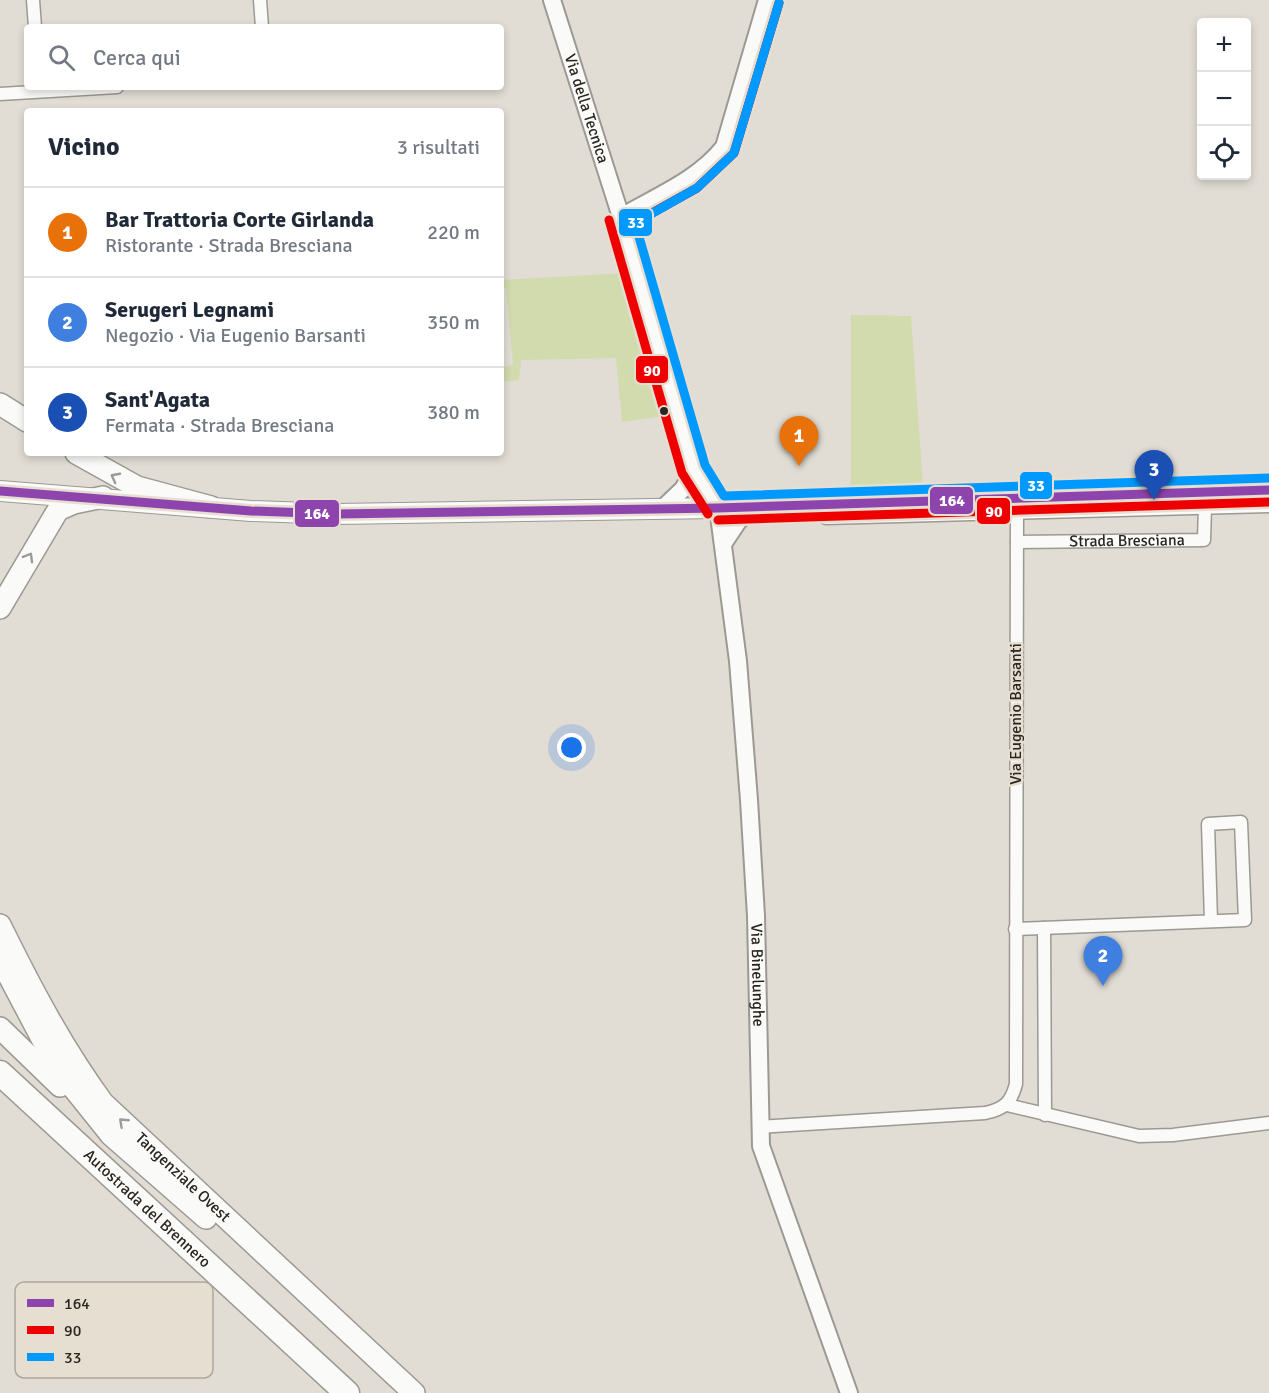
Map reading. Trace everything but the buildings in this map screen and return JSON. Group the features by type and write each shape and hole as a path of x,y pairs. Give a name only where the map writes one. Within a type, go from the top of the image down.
{"highway":[{"path":"0,404 24,419"},
{"path":"81,456 137,487 211,507"},
{"path":"0,608 58,510 74,503 102,497"},
{"name":"Tangenziale Ovest","path":"0,925 43,1011 72,1060 103,1103 414,1393"},
{"name":"Tangenziale Ovest","path":"0,959 58,1069 111,1135 213,1224 396,1393"},
{"path":"0,1028 111,1135"},
{"name":"Autostrada del Brennero","path":"0,1073 347,1393"},
{"name":"Autostrada del Brennero","path":"0,1093 203,1282"},
{"name":"Autostrada del Brennero","path":"213,1291 323,1393"}],"main road":[{"name":"Strada Bresciana","path":"0,490 211,507 337,514 718,508 811,504 849,510 1017,505 1269,490"}],"street":[{"path":"33,0 35,24"},
{"path":"260,0 262,24"},
{"name":"Via della Tecnica","path":"552,0 621,217 694,470 718,508"},
{"path":"621,217 694,176 712,163 724,147 767,0"},
{"path":"0,94 39,90"},
{"path":"663,508 682,489 694,470"},
{"path":"723,544 739,520 763,505"},
{"name":"Strada Bresciana","path":"1017,505 1269,506"},
{"name":"Via Eugenio Barsanti","path":"1006,1105 1012,1098 1016,1084 1017,505"},
{"name":"Strada Bresciana","path":"1017,542 1204,540 1205,507"},
{"name":"Via Binelunghe","path":"718,508 738,661 750,800 756,916 761,1146 849,1393"},
{"path":"1015,929 1245,920 1241,822 1208,824 1211,921"},
{"path":"1044,928 1045,1115"},
{"path":"759,1127 986,1113 1006,1105 1139,1136 1173,1135 1269,1123"}],"green space":[{"path":"628,273 671,415 622,422 616,358 521,360 519,380 504,382 504,366 513,365 504,280"},
{"path":"851,315 911,316 923,486 851,487"}],"transit line":[{"name":"90","path":"627,227 697,188 734,153 779,3"},
{"name":"33","path":"779,3 734,153 697,188 635,223 705,465 724,496 1269,478"},
{"name":"90","path":"609,220 682,473 708,514"},
{"name":"164","path":"0,491 251,511 337,514 718,508 1269,490"},
{"name":"90","path":"718,520 1269,502"}],"place":[{"name":"Bar Trattoria Corte Girlanda","path":"799,466"},
{"name":"Sant'Agata","path":"1154,500"},
{"name":"Serugeri Legnami","path":"1103,986"}]}
